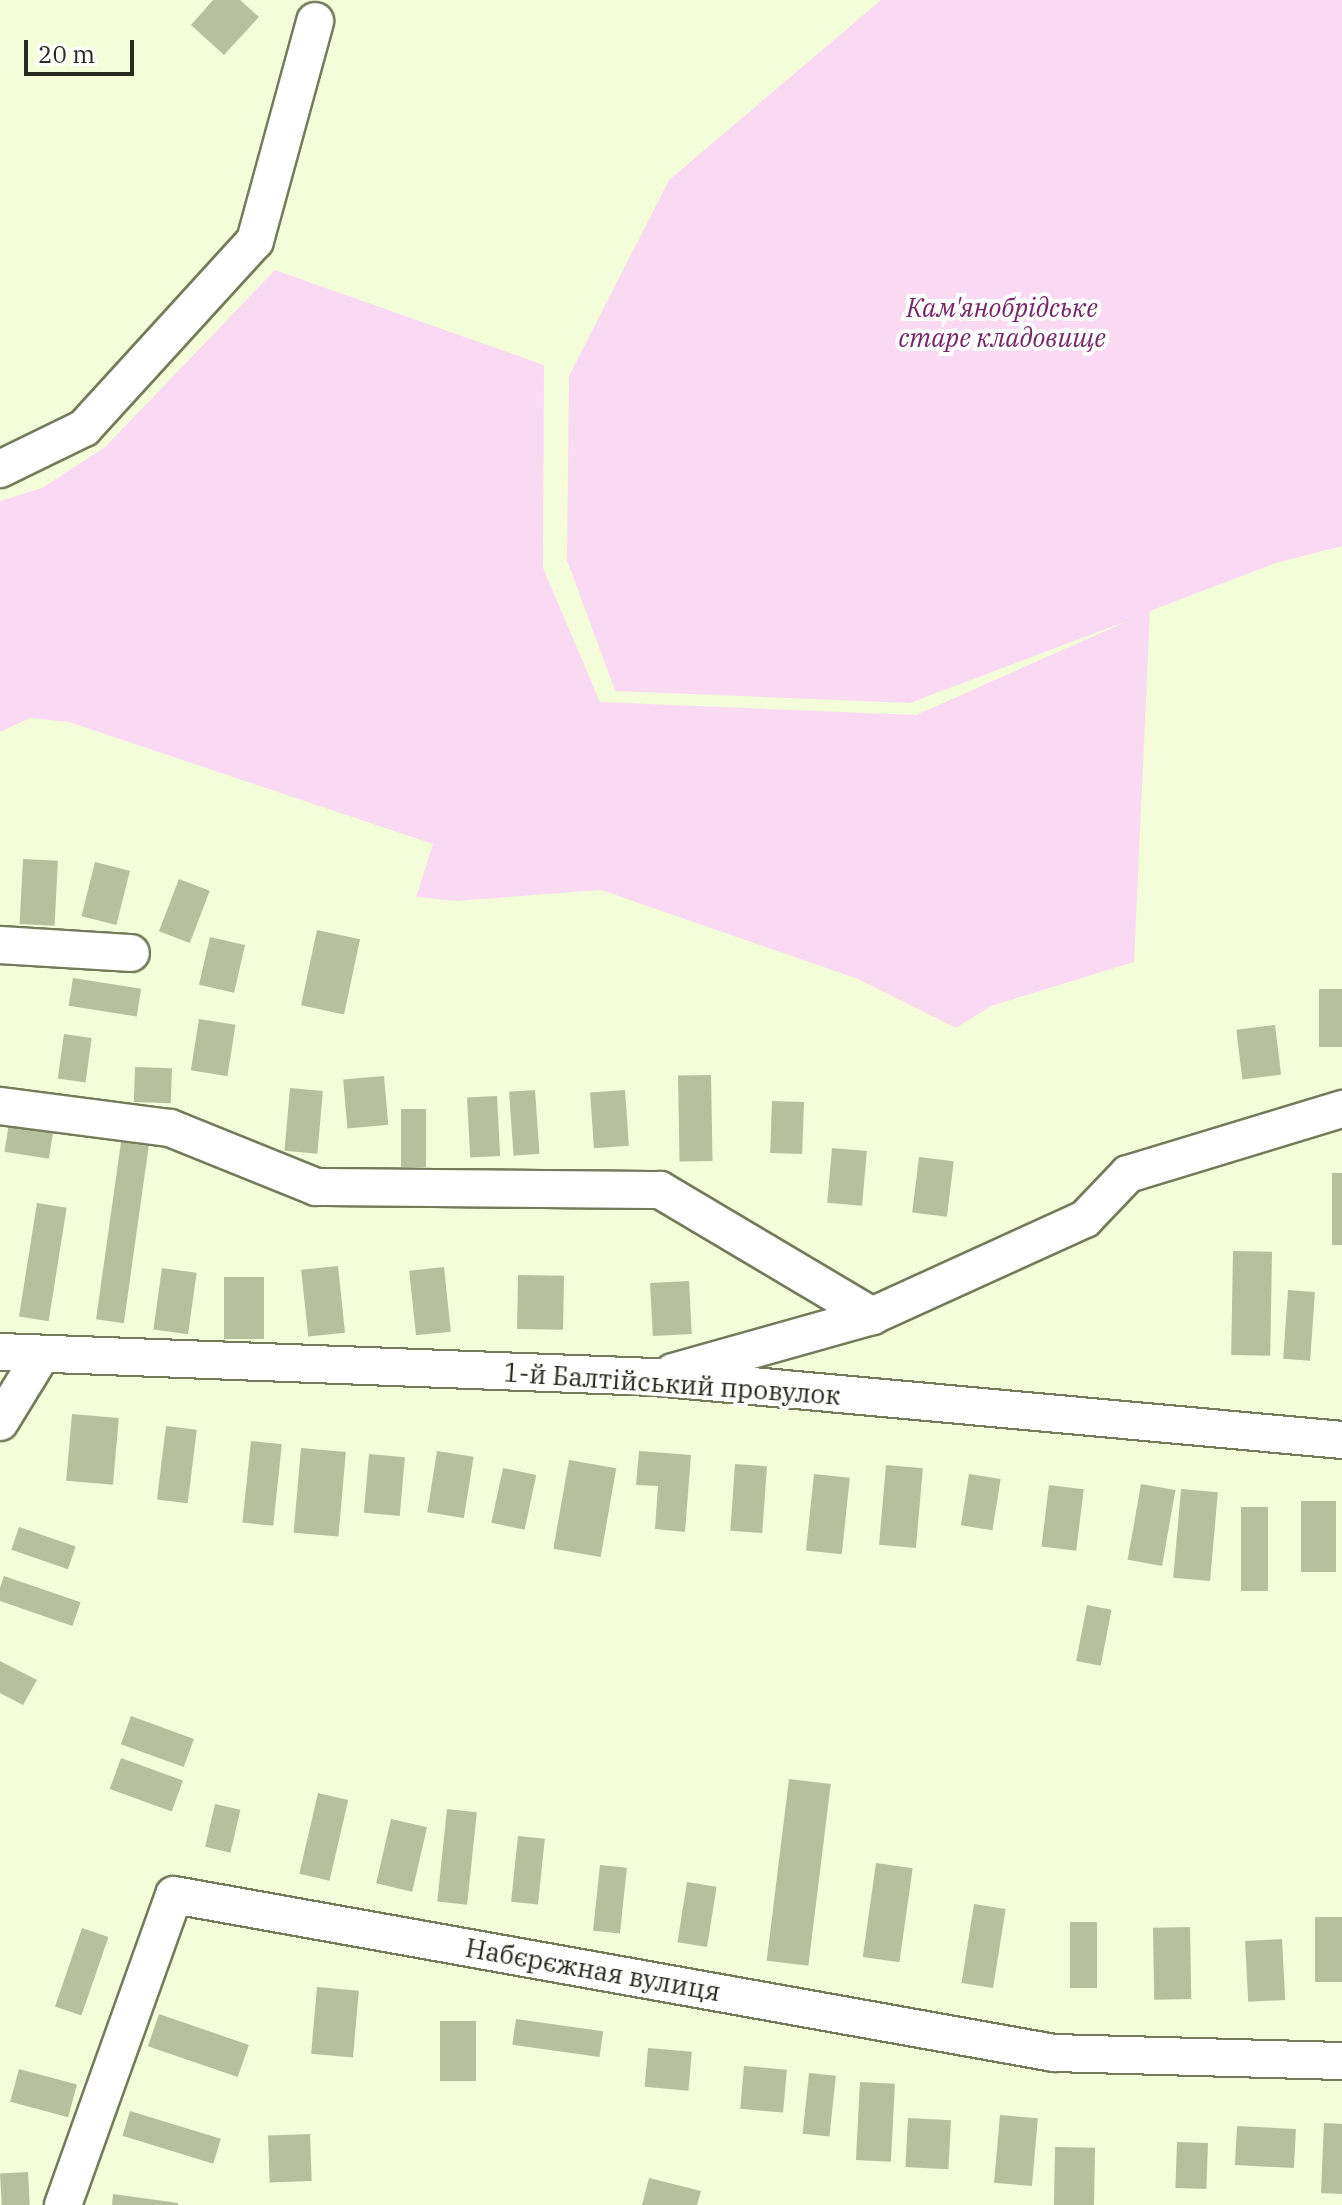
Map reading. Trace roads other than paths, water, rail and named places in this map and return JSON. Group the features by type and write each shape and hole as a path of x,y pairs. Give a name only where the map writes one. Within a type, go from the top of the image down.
{"street":[{"path":"0,469 84,428 255,241 315,21"},
{"path":"0,945 131,953"},
{"path":"0,1106 170,1128 316,1187 660,1190 872,1316"},
{"path":"654,1377 872,1316 1085,1219 1128,1174 1342,1109"},
{"name":"1-й Балтійський провулок","path":"0,1352 40,1357 654,1377 1342,1440"},
{"path":"0,1422 40,1357"},
{"name":"Набєрєжная вулиця","path":"63,2205 174,1895 1054,2053 1342,2061"}],"park label":[{"name":"Кам'янобрідське старе кладовище","path":"1002,323"}]}
